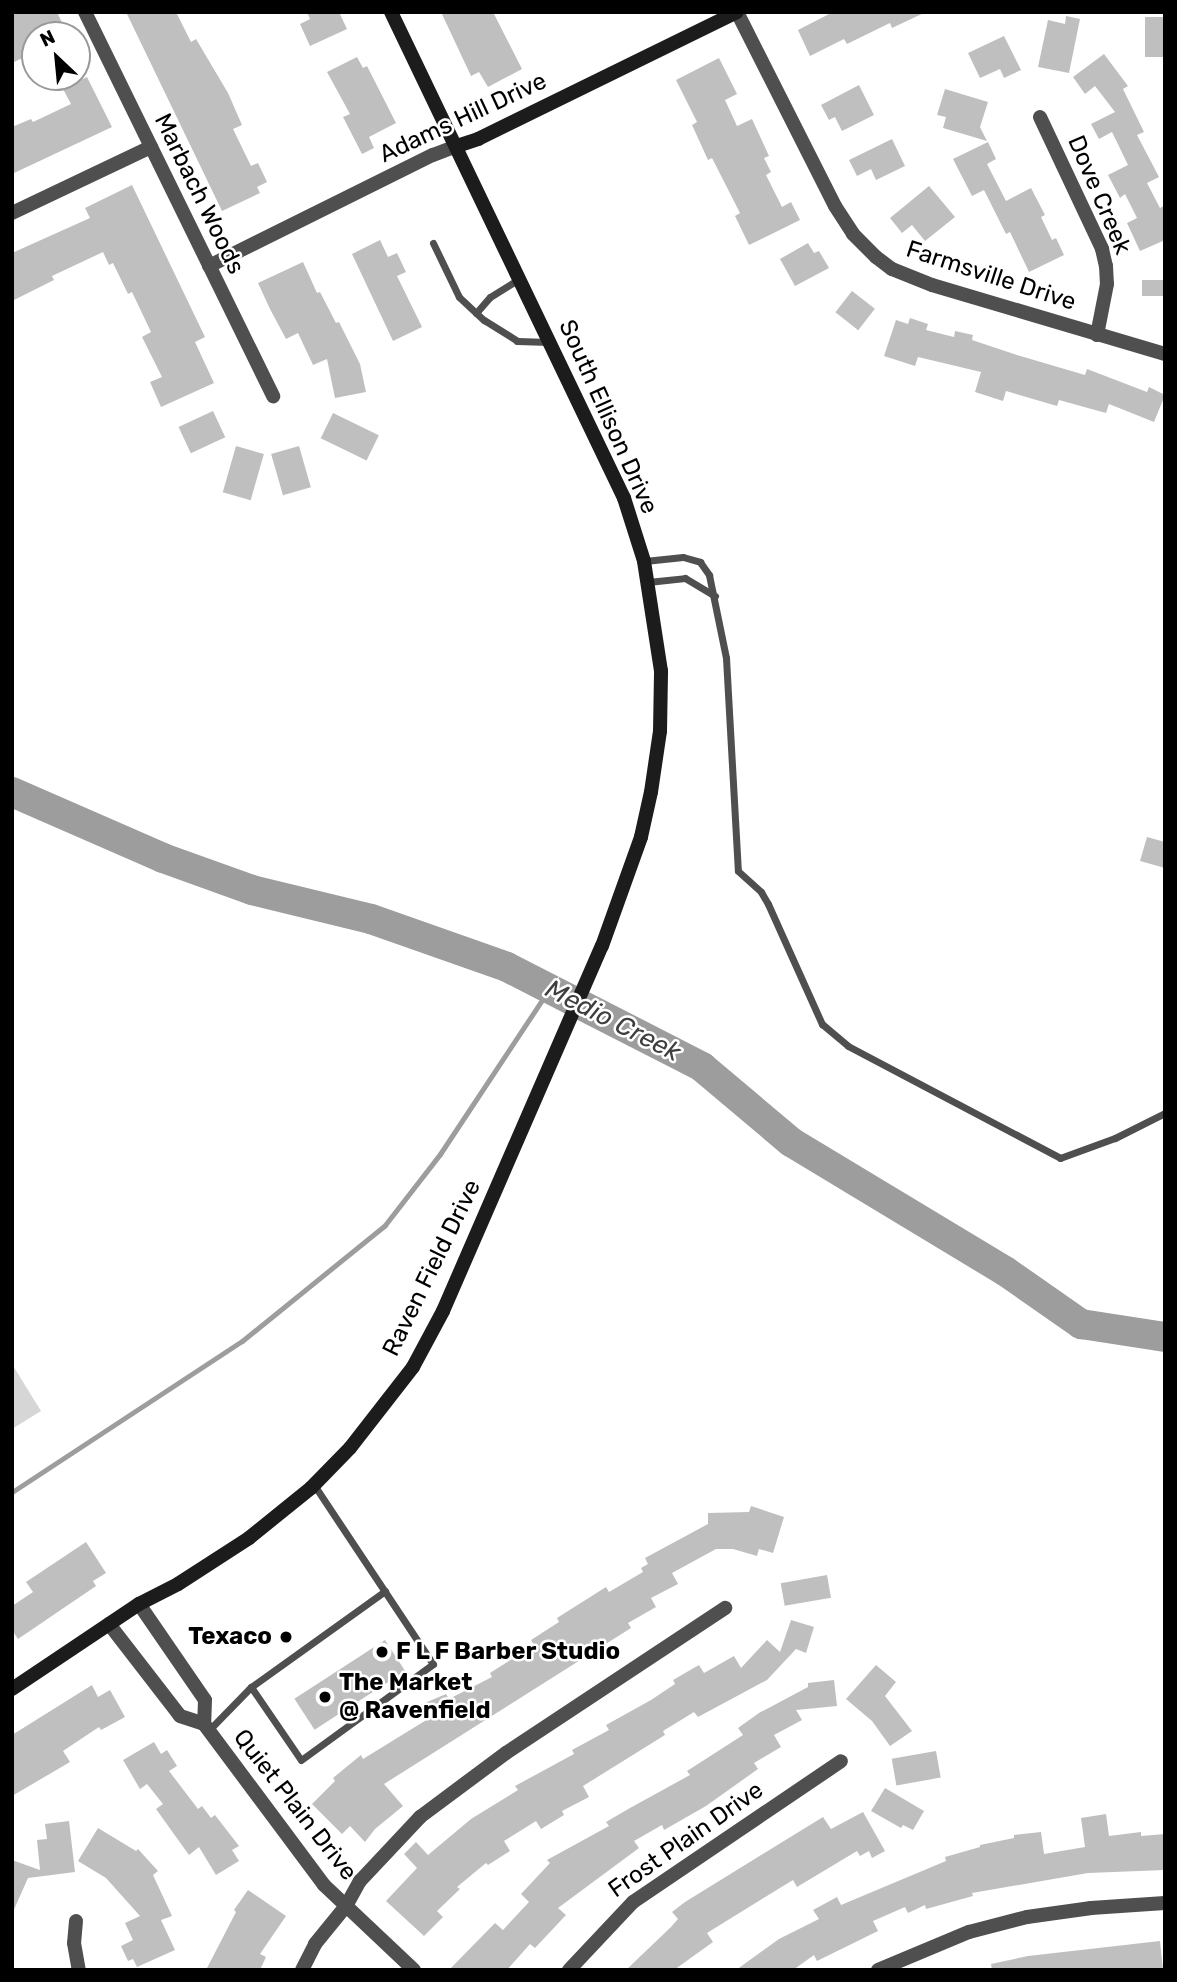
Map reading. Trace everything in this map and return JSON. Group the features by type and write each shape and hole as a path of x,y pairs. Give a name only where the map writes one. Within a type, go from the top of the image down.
{"street":[{"name":"Marbach Woods","path":"85,12 272,396"},
{"name":"South Ellison Drive","path":"391,12 624,498 644,561 661,671 660,731 641,837 602,946"},
{"name":"Adams Hill Drive","path":"209,266 433,155 478,139 737,12"},
{"name":"Farmsville Drive","path":"737,12 835,206 853,234 891,269 932,285 1165,354"},
{"name":"Dove Creek","path":"1040,117 1102,248 1107,266 1107,284 1097,335"},
{"path":"12,213 151,147"},
{"name":"Raven Field Drive","path":"12,1689 139,1604 178,1584 249,1538 314,1485 350,1448 413,1367 443,1311 602,946"},
{"name":"Quiet Plain Drive","path":"139,1604 205,1700 207,1727"},
{"path":"302,1970 315,1944 346,1906 360,1881 421,1817 506,1753 725,1608"},
{"name":"Quiet Plain Drive","path":"109,1624 180,1716 207,1727 324,1885 414,1970"},
{"name":"Frost Plain Drive","path":"569,1970 632,1902 841,1761"},
{"path":"878,1970 969,1932 1027,1917 1091,1908 1165,1903"},
{"path":"76,1921 74,1943 79,1970"}],"lane":[{"path":"433,243 459,297 476,313 517,341 550,342"},
{"path":"476,313 490,298 520,278"},
{"path":"644,561 683,557 700,562 709,575 726,658 738,871 761,892 768,904 822,1024 848,1046 1060,1158 1115,1138 1165,1113"},
{"path":"648,582 685,578 715,596"},
{"path":"251,1687 301,1760 433,1664 314,1485"},
{"path":"207,1727 251,1687 385,1591"}],"shaded area":[{"path":"12,1364 41,1411 12,1429"}],"building":[{"path":"12,12 57,12 61,21 21,21 21,59 12,63"},
{"path":"126,12 176,12 191,42 196,39 228,93 242,125 233,129 251,166 258,163 267,182 257,187 260,193 222,211"},
{"path":"307,12 339,12 347,29 310,46 300,24 310,19"},
{"path":"441,12 493,12 522,69 488,87 479,72 471,76"},
{"path":"833,12 926,12 892,28 890,23 847,44 844,39 810,56 798,30"},
{"path":"1066,16 1080,19 1069,73 1038,67 1048,20 1065,24"},
{"path":"1145,17 1165,17 1165,57 1145,57"},
{"path":"1004,36 1021,70 1004,78 1000,69 980,78 968,53"},
{"path":"1104,54 1128,86 1123,89 1144,132 1137,135 1159,177 1147,183 1160,208 1165,205 1165,240 1140,251 1127,223 1137,218 1125,194 1120,198 1108,175 1128,165 1112,132 1099,139 1091,124 1115,112 1095,86 1085,94 1073,77"},
{"path":"357,57 363,68 367,66 396,123 369,137 374,148 362,154 343,117 350,114 327,72"},
{"path":"719,58 737,94 725,100 737,126 752,119 769,156 764,158 771,172 766,175 782,207 791,202 800,220 749,245 735,216 740,213 712,158 708,160 692,125 697,122 676,80"},
{"path":"91,85 112,127 12,174 12,127 31,119 33,122 71,104 64,91 91,91"},
{"path":"859,85 874,115 842,131 835,117 829,120 821,105"},
{"path":"945,89 988,102 980,127 987,141 943,128 946,117 937,115"},
{"path":"892,139 905,166 876,180 871,169 857,176 849,160"},
{"path":"988,142 996,159 987,164 1006,201 1031,188 1045,215 1041,217 1052,240 1056,238 1064,255 1029,272 1010,232 1006,234 984,190 972,196 953,159"},
{"path":"132,185 205,337 195,342 214,383 161,407 150,382 162,377 142,337 151,332 132,292 128,294 113,263 109,265 103,252 52,276 54,280 12,301 12,253 90,218 85,208"},
{"path":"929,186 955,217 925,241 912,225 902,233 890,218"},
{"path":"380,240 388,257 397,253 406,272 397,276 422,327 393,341 352,254"},
{"path":"808,243 814,253 819,251 829,268 795,286 780,259"},
{"path":"303,262 317,293 320,292 336,323 339,322 360,364 366,392 335,398 327,359 313,365 298,333 286,339 270,309 258,283"},
{"path":"1142,280 1165,280 1165,296 1142,296"},
{"path":"852,291 875,309 858,330 835,312"},
{"path":"910,318 928,324 926,330 954,337 955,331 973,335 972,340 1017,355 1085,375 1087,369 1147,392 1149,387 1165,395 1154,422 1109,404 1106,413 1059,400 1057,406 1006,391 1003,401 975,392 981,372 918,357 915,366 884,356 896,320 908,324"},
{"path":"213,411 225,437 191,453 179,427"},
{"path":"333,413 379,435 367,461 321,438"},
{"path":"236,446 264,454 251,500 223,492"},
{"path":"299,446 311,487 283,495 271,454"},
{"path":"1147,837 1165,842 1165,868 1140,861"},
{"path":"751,1506 784,1517 773,1553 759,1549 757,1556 733,1549 716,1549 672,1573 678,1584 651,1598 656,1607 628,1623 631,1628 384,1784 403,1806 375,1829 365,1842 350,1826 342,1834 312,1804 335,1781 333,1778 361,1755 363,1759 428,1719 420,1705 446,1694 449,1699 492,1677 490,1673 534,1645 531,1640 559,1622 557,1618 606,1587 609,1592 643,1572 641,1568 648,1564 645,1558 708,1524 708,1513 749,1512"},
{"path":"86,1542 106,1573 93,1581 96,1586 18,1639 12,1630 12,1606 33,1592 26,1582"},
{"path":"827,1575 831,1598 785,1606 781,1583"},
{"path":"791,1620 814,1627 806,1653 796,1649 767,1680 698,1717 694,1712 663,1731 665,1735 583,1786 589,1797 562,1811 564,1815 541,1829 536,1821 504,1841 510,1851 488,1865 486,1863 457,1887 460,1889 437,1911 443,1917 424,1936 386,1901 417,1868 404,1854 416,1842 428,1855 471,1819 518,1790 515,1786 574,1754 572,1750 609,1730 606,1725 651,1700 675,1684 673,1680 699,1665 704,1673 734,1656 741,1668 767,1640 780,1652"},
{"path":"385,1640 405,1671 315,1730 294,1699"},
{"path":"876,1665 896,1682 885,1696 912,1731 890,1746 872,1721 846,1699"},
{"path":"834,1680 837,1706 796,1710 802,1720 774,1735 781,1747 754,1763 758,1769 706,1806 664,1830 662,1825 634,1841 639,1848 558,1908 566,1915 535,1948 530,1944 507,1970 449,1970 495,1923 503,1930 529,1902 521,1894 550,1863 547,1860 609,1826 606,1822 690,1775 687,1771 743,1735 738,1728 759,1713 808,1687 808,1683"},
{"path":"92,1685 98,1697 110,1690 125,1717 101,1730 99,1727 63,1751 70,1762 12,1796 12,1735"},
{"path":"154,1742 161,1754 167,1750 177,1766 169,1771 198,1809 202,1806 211,1818 215,1815 239,1846 232,1850 239,1861 216,1875 199,1847 189,1855 156,1809 163,1804 147,1784 140,1789 123,1760"},
{"path":"936,1751 941,1778 896,1785 892,1759"},
{"path":"885,1788 924,1811 913,1830 903,1825 901,1828 871,1811"},
{"path":"863,1812 885,1851 872,1858 869,1851 860,1856 857,1851 797,1887 793,1880 707,1933 713,1942 674,1970 626,1970 678,1919 672,1912 685,1902 823,1817 831,1829"},
{"path":"1106,1814 1109,1836 1141,1832 1141,1836 1165,1834 1165,1870 1088,1873 972,1893 973,1896 926,1909 925,1905 908,1913 905,1907 873,1921 878,1931 817,1961 814,1955 793,1970 736,1970 779,1939 819,1919 813,1910 837,1897 841,1905 946,1861 945,1857 980,1845 1014,1838 1014,1835 1041,1832 1044,1854 1085,1847 1081,1818"},
{"path":"69,1821 75,1872 28,1878 12,1914 12,1860 40,1870 37,1840 47,1839 45,1824"},
{"path":"98,1828 136,1851 138,1849 158,1871 153,1875 172,1916 161,1920 175,1950 137,1967 133,1959 128,1961 121,1946 133,1940 125,1923 140,1916 106,1878 78,1861"},
{"path":"248,1890 286,1916 260,1954 266,1957 260,1970 206,1970 236,1912 234,1910"},
{"path":"1160,1941 1163,1970 992,1970 991,1964 1028,1956"}],"waterway":[{"name":"Medio Creek","path":"12,792 163,858 252,890 371,919 507,967 702,1067 791,1142 1005,1271 1081,1324 1165,1337"},
{"path":"12,1492 242,1341 385,1225 440,1154 550,988"}],"place":[{"name":"Texaco","path":"286,1637"},
{"name":"F L F Barber Studio","path":"382,1652"},
{"name":"The Market @ Ravenfield","path":"325,1697"}]}
